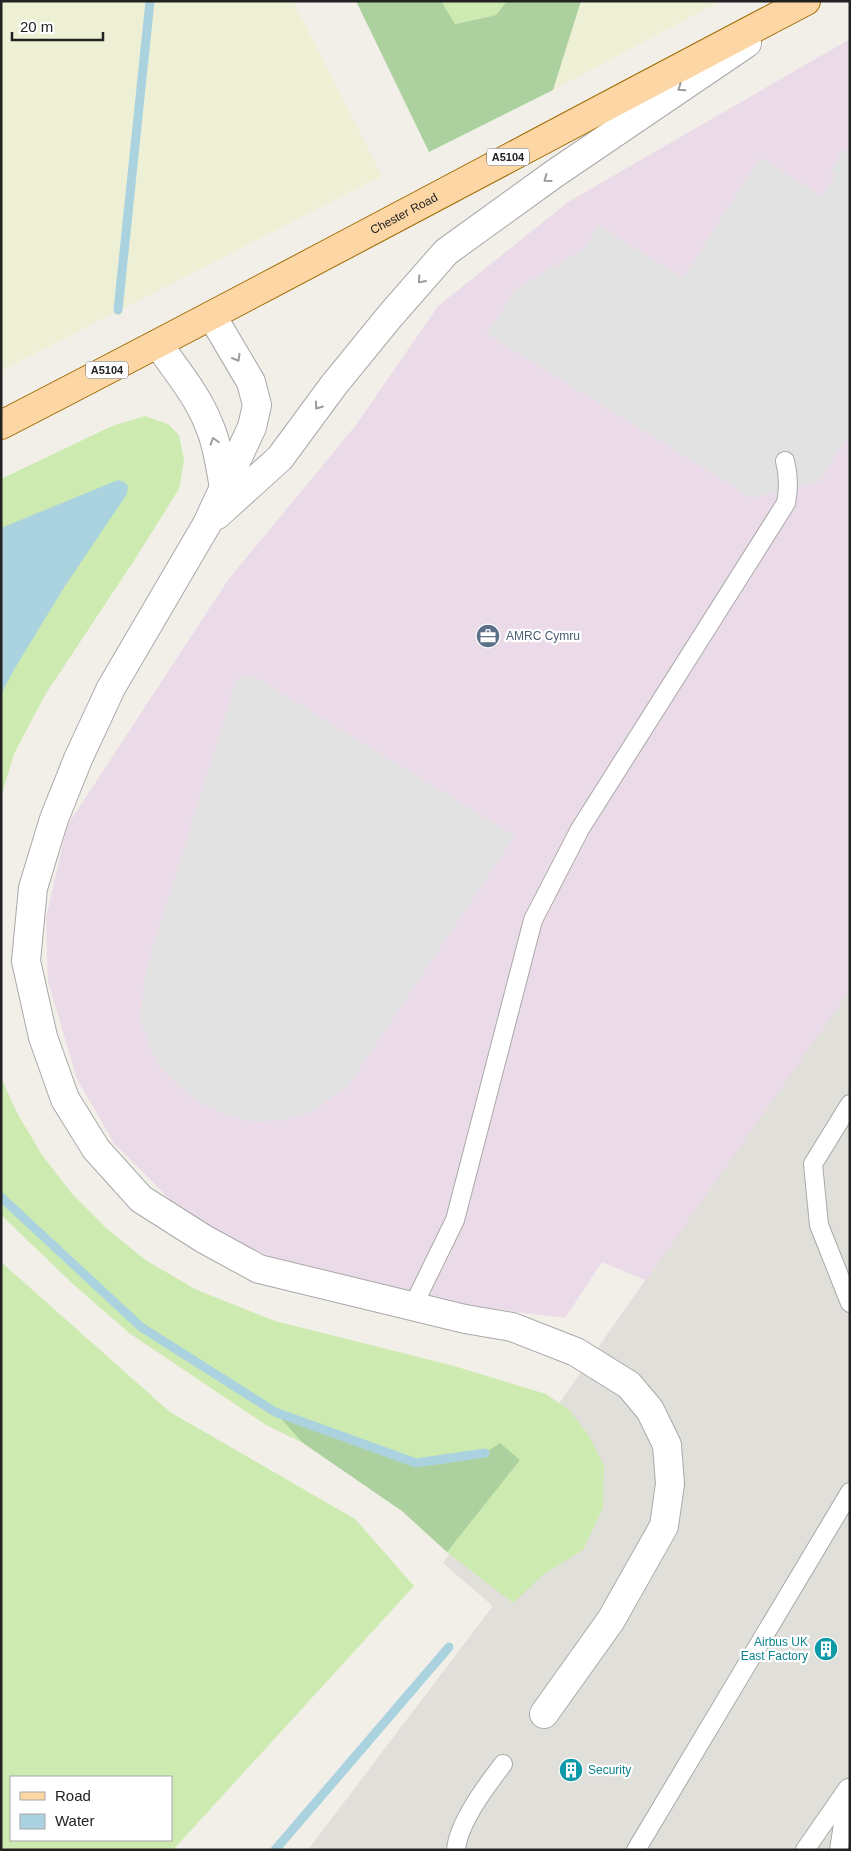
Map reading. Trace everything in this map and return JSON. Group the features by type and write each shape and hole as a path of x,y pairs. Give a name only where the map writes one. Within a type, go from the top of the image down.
{"main road":[{"name":"Chester Road","path":"1,425 212,316 544,138 807,1"}],"street":[{"path":"207,524 280,458 350,365 446,252 562,168 807,1"},
{"path":"212,316 251,382 257,405 252,427 207,524 111,688 78,759 54,819 32,888 26,961 43,1037 65,1099 96,1149 141,1199 204,1238 259,1269 465,1319 512,1327 576,1352 629,1385 650,1410 667,1445 670,1484 664,1526 611,1620 544,1714"},
{"path":"158,344 198,403 209,424 215,441 224,488"}],"lane":[{"path":"412,1306 455,1220 533,920 580,829 786,503 789,475 785,461"},
{"path":"850,1104 813,1164 819,1225 850,1303"},
{"path":"636,1850 850,1492"},
{"path":"456,1850 457,1839 480,1796 503,1764"},
{"path":"806,1850 848,1788 840,1850"}],"shaded area":[{"path":"850,39 850,1850 308,1850 493,1606 443,1563 520,1460 645,1280 602,1262 565,1318 410,1298 301,1270 228,1238 174,1204 114,1143 77,1079 48,981 46,918 67,826 228,580 356,425 438,306 568,202"},
{"path":"843,149 850,153 850,433 819,482 752,498 487,334 516,288 584,249 598,225 683,278 760,157 822,196 836,175 830,171"},
{"path":"250,674 515,836 348,1086 310,1113 282,1120 255,1122 235,1117 199,1103 176,1084 157,1063 140,1021 146,970 236,681"},
{"path":"850,990 850,1850 308,1850 493,1606 443,1563 520,1460"}],"green space":[{"path":"1,1 293,1 382,176 1,371"},
{"path":"356,1 441,1 455,24 496,15 507,1 581,1 553,90 429,152"},
{"path":"441,1 507,1 496,15 454,24"},
{"path":"581,1 721,1 553,90"},
{"path":"145,416 168,424 179,435 184,460 179,489 45,695 14,754 1,797 1,479 112,426"},
{"path":"1,1077 16,1111 42,1155 73,1195 107,1229 147,1261 197,1290 275,1321 454,1366 546,1394 569,1410 587,1433 604,1465 603,1508 583,1550 545,1573 513,1603 447,1552 402,1511 303,1443 266,1425 129,1333 74,1285 1,1215"},
{"path":"1,1262 170,1412 355,1519 414,1586 173,1850 1,1850"},
{"path":"275,1412 416,1463 485,1453 500,1443 520,1460 447,1552 402,1511 303,1443"}],"water":[{"path":"118,480 128,486 127,494 65,586 1,694 1,528"}],"waterway":[{"path":"118,310 150,1"},
{"path":"1,1197 141,1327 275,1412 416,1463 485,1453"},
{"path":"275,1850 449,1647"}],"place":[{"name":"AMRC Cymru","path":"488,636"},
{"name":"Airbus UK East Factory","path":"826,1649"},
{"name":"Security","path":"571,1770"}]}
